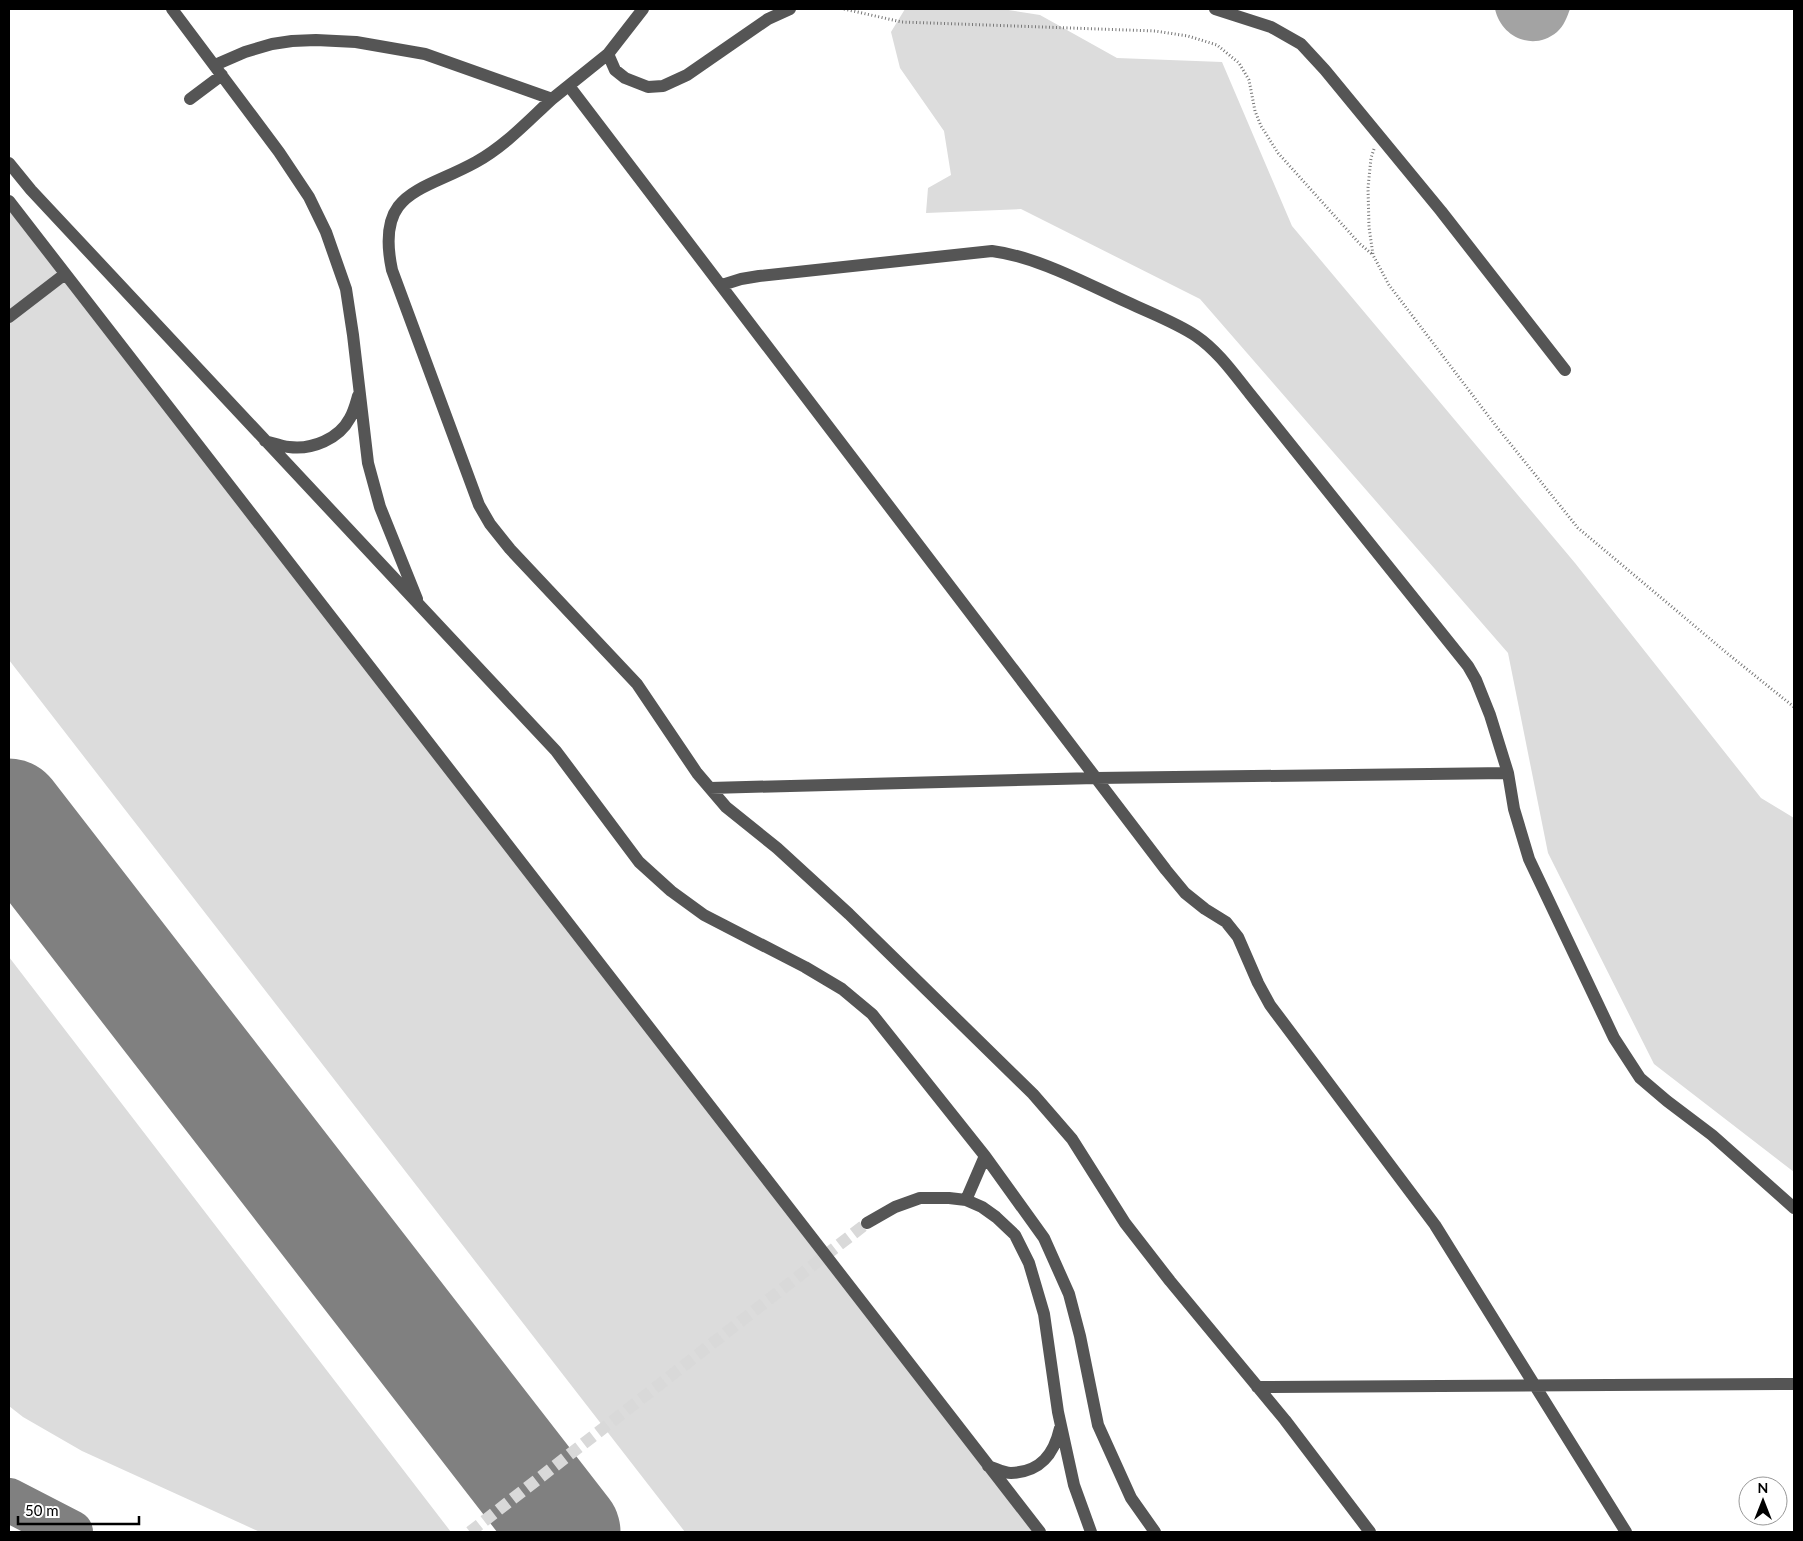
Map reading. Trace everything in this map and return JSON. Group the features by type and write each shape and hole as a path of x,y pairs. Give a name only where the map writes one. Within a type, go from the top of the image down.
{"lane":[{"path":"172,9 309,196 326,232 346,289 368,463 380,507 419,605"},
{"path":"643,9 608,54 552,99 502,145 476,163 423,186 400,203 390,224 388,237 392,270 480,505 490,524 510,549 597,639 637,684 696,773 726,807 777,848 849,914 1033,1094 1072,1139 1125,1223 1164,1274 1285,1420 1370,1532"},
{"path":"608,54 615,70 625,78 648,87 663,86 687,75 768,19 790,9"},
{"path":"1216,9 1271,27 1301,44 1325,70 1441,211 1565,370"},
{"path":"190,100 218,70 245,52 272,44 316,40 356,42 425,54 552,99"},
{"path":"569,86 1185,893 1205,909 1226,922 1238,937 1270,1006 1435,1225 1626,1532"},
{"path":"9,163 31,190 556,752 639,862 670,891 704,915 805,967 842,989 872,1014 985,1156 1044,1238 1066,1286 1080,1336 1098,1425 1131,1498 1155,1532"},
{"path":"9,201 1040,1532"},
{"path":"722,286 741,279 759,276 992,251 1022,257 1079,280 1179,326 1196,336 1226,364 1462,657 1476,680 1508,773 1514,809 1529,859 1614,1038 1626,1058 1640,1078 1652,1089 1712,1135 1794,1208"},
{"path":"9,317 65,274"},
{"path":"266,441 289,447 305,446 327,441 341,432 351,418 360,391"},
{"path":"710,788 1096,778 1508,773"},
{"path":"966,1200 985,1156"},
{"path":"867,1223 894,1207 920,1198 966,1200 996,1217 1015,1235 1029,1263 1044,1314 1061,1424 1074,1485 1091,1532"},
{"path":"1257,1387 1794,1384"},
{"path":"988,1466 1010,1473 1032,1468 1048,1457 1056,1446 1061,1424"}],"path":[{"path":"844,9 902,22 1155,31 1188,36 1217,45 1240,63 1248,80 1261,126 1278,153 1359,243 1373,255"},
{"path":"1378,136 1371,158 1368,188 1369,227 1373,255 1389,286 1496,426 1578,528 1794,707"}],"shaded area":[{"path":"905,9 1002,9 1040,15 1117,58 1222,62 1292,226 1575,563 1761,798 1794,818 1794,1172 1654,1064 1548,853 1508,653 1200,299 1021,209 926,213 928,188 951,175 944,131 900,68 891,32"},
{"path":"1495,9 1570,9 1557,32 1548,38 1528,41 1511,34 1498,19"},
{"path":"9,201 1040,1532 685,1532 9,660"},
{"path":"9,957 451,1532 260,1532 82,1451 23,1417 9,1406"}],"taxiway":[{"path":"9,838 72,895"},
{"path":"540,1498 546,1532"},
{"path":"9,1500 71,1532"}],"runway":[{"path":"9,813 566,1532"}],"tunnel":[{"path":"470,1532 867,1223"}]}
